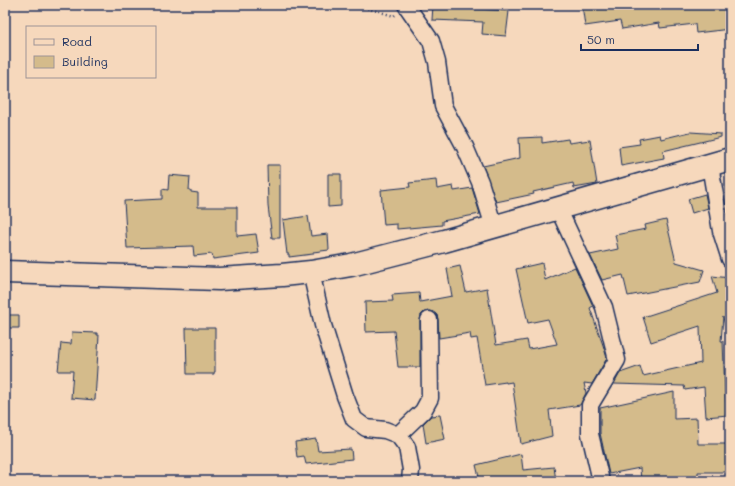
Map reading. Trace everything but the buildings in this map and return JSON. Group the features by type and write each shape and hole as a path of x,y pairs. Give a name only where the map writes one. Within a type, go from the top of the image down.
{"main road":[{"path":"5,272 219,279 282,276 311,272 391,256 720,162"}],"street":[{"path":"406,5 431,41 437,62 443,106 466,147 480,182 494,227"},
{"path":"720,162 714,181 721,231 730,259"},
{"path":"558,208 604,307 617,360 590,405 590,434 601,481"},
{"path":"311,272 323,325 345,396 354,419 366,428 385,430 398,435 407,447 411,470 410,481"},
{"path":"398,435 423,411 430,398 429,320"}],"path":[{"path":"356,5 394,16 406,5"}]}
